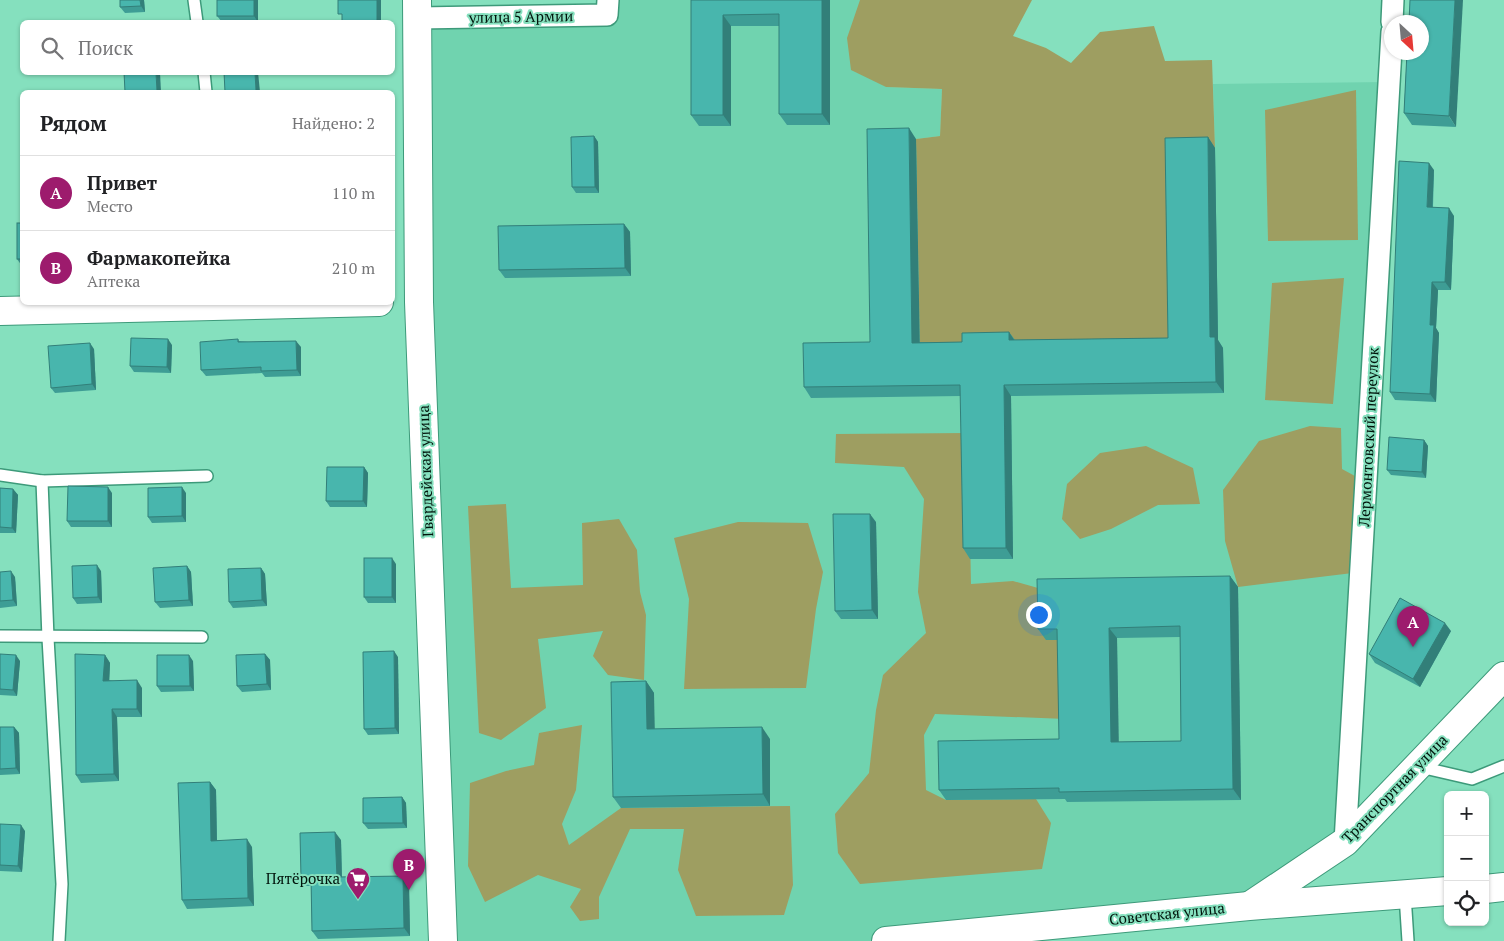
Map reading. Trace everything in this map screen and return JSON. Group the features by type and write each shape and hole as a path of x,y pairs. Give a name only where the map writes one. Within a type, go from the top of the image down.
{"main road":[{"name":"Гвардейская улица","path":"418,9 419,302 444,941"},
{"path":"395,302 419,302"},
{"path":"0,311 253,305"},
{"name":"Транспортная улица","path":"1249,906 1345,842 1504,676"},
{"path":"1489,889 1504,888"},
{"name":"Советская улица","path":"886,941 1249,906 1444,892"}],"street":[{"name":"улица 5 Армии","path":"418,9 608,15 608,0"},
{"path":"1392,15 1393,0"},
{"name":"Лермонтовский переулок","path":"1345,842 1390,60"}],"lane":[{"path":"194,0 198,20"},
{"path":"204,75 206,90"},
{"path":"0,474 42,482 207,476"},
{"path":"42,482 48,638 62,884 59,941"},
{"path":"0,636 48,638 202,637"},
{"path":"1418,767 1472,779 1504,766"},
{"path":"1405,894 1408,941"}],"shaded area":[{"path":"608,0 864,0 886,87 942,89 940,136 916,139 1215,148 1213,84 1389,82 1345,842 1249,906 886,941 443,941 418,18 607,15"},
{"path":"860,0 1032,0 1013,36 1046,48 1071,63 1100,32 1154,26 1165,61 1212,60 1215,148 1173,149 1200,348 920,353 916,139 940,136 942,89 886,87 851,70 847,38"},
{"path":"1356,90 1358,240 1268,241 1265,110"},
{"path":"1344,278 1333,404 1265,400 1272,283"},
{"path":"1310,426 1341,428 1342,469 1366,482 1361,572 1238,587 1225,541 1223,490 1259,441"},
{"path":"968,433 971,584 1013,581 1045,590 1065,640 1066,719 935,714 924,735 926,790 946,800 1036,799 1051,823 1042,869 860,884 838,853 835,814 869,773 876,710 883,675 926,633 918,592 924,499 904,467 835,463 836,434"},
{"path":"1146,446 1193,468 1200,504 1158,505 1111,529 1080,539 1062,519 1067,484 1100,453"},
{"path":"506,504 511,588 583,585 582,523 619,519 637,550 640,592 646,615 644,680 608,675 593,656 603,631 538,639 546,708 501,740 479,733 468,506"},
{"path":"738,522 808,523 823,572 816,609 806,688 684,689 689,599 674,538"},
{"path":"582,725 576,790 562,824 569,845 621,808 790,806 793,885 784,915 696,916 678,870 684,829 630,829 599,897 599,919 580,921 570,907 581,889 538,875 485,902 468,866 470,783 506,771 534,765 539,733"}],"building":[{"path":"120,0 140,0 141,6 120,7"},
{"path":"217,0 254,0 254,16 217,16"},
{"path":"338,0 377,0 377,20 342,20 342,14 338,14"},
{"path":"691,0 822,0 822,114 779,114 779,14 723,15 723,115 691,115"},
{"path":"1410,0 1455,0 1449,116 1404,113 1407,60 1429,60 1429,15 1409,15"},
{"path":"124,75 156,75 157,90 125,90"},
{"path":"224,75 255,75 256,90 225,90"},
{"path":"909,128 912,343 962,342 962,333 1009,332 1009,340 1168,338 1165,138 1208,137 1210,337 1215,337 1216,382 1004,385 1006,548 963,548 960,385 804,387 803,343 870,342 867,129"},
{"path":"594,136 595,187 572,187 571,137"},
{"path":"1399,161 1429,163 1427,207 1449,208 1445,282 1432,282 1430,325 1434,325 1430,394 1390,392"},
{"path":"17,223 20,223 20,259 17,259"},
{"path":"624,224 625,268 499,270 498,226"},
{"path":"131,338 168,339 167,367 130,366"},
{"path":"238,339 238,342 296,341 297,370 261,371 261,367 201,370 200,342"},
{"path":"90,343 92,384 51,388 48,346"},
{"path":"1389,437 1424,440 1422,472 1387,470"},
{"path":"327,467 364,467 363,501 326,501"},
{"path":"68,486 108,487 108,521 67,521"},
{"path":"182,487 182,516 148,517 148,488"},
{"path":"0,488 13,489 12,528 0,527"},
{"path":"833,514 870,514 872,610 835,611"},
{"path":"364,558 392,558 392,597 364,597"},
{"path":"97,565 98,597 73,598 72,566"},
{"path":"187,566 189,600 155,602 153,568"},
{"path":"261,568 262,600 229,602 228,569"},
{"path":"11,571 13,600 0,601 0,572"},
{"path":"1230,576 1233,789 1059,792 1059,788 939,790 938,741 1059,739 1057,629 1038,629 1037,579","holes":["1180,626 1181,741 1111,742 1109,628"]},
{"path":"1400,598 1445,623 1413,679 1369,654"},
{"path":"394,651 395,728 364,729 363,652"},
{"path":"0,654 16,655 13,690 0,689"},
{"path":"75,654 105,655 103,681 137,680 137,709 112,709 114,774 76,775"},
{"path":"265,654 267,684 237,686 236,655"},
{"path":"157,655 189,655 190,686 157,686"},
{"path":"646,681 647,729 762,727 763,794 613,797 611,682"},
{"path":"0,727 14,727 16,768 0,769"},
{"path":"210,782 211,841 247,839 248,898 182,900 178,783"},
{"path":"402,797 403,823 363,823 363,798"},
{"path":"0,824 21,825 18,866 0,865"},
{"path":"335,832 337,877 403,876 404,928 312,931 311,878 301,878 300,833"}],"place":[{"name":"Привет","path":"1413,647"},
{"name":"Фармакопейка","path":"409,890"},
{"name":"Пятёрочка","path":"358,900"}]}
